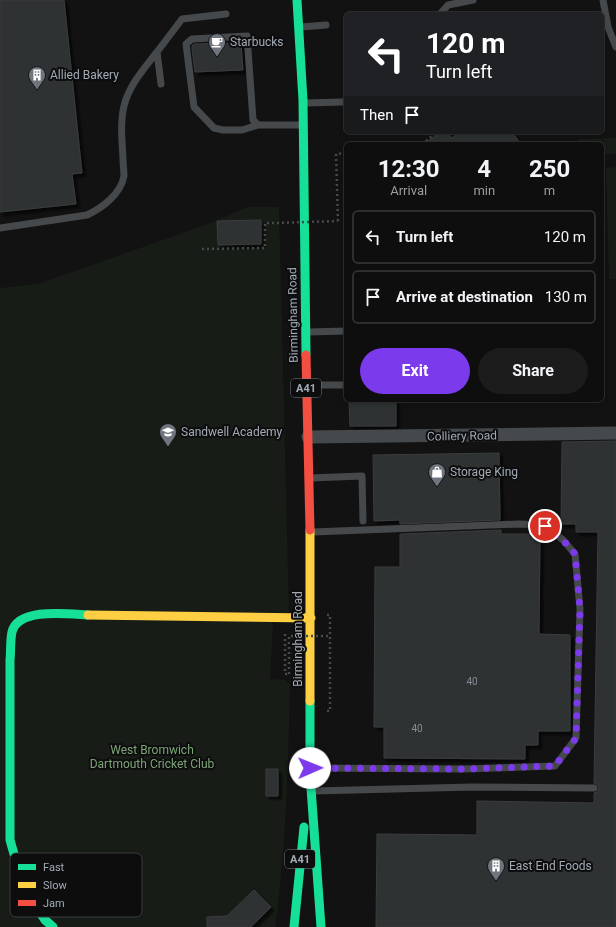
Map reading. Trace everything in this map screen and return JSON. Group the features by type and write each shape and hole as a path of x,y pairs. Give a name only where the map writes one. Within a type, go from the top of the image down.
{"main road":[{"name":"Birmingham Road","path":"297,0 303,100 306,385 311,618 310,791 322,927"},
{"path":"14,853 10,840 9,818 10,660 12,631 16,624 26,617 40,614 311,618"},
{"name":"Birmingham Road","path":"294,927 310,791"},
{"path":"43,917 53,927"}],"street":[{"name":"Colliery Road","path":"308,437 616,433"}],"lane":[{"path":"442,12 448,5 473,0"},
{"path":"603,0 608,27 616,47"},
{"path":"0,228 87,215 96,211 105,204 120,187 124,176 121,124 124,105 133,82 182,19 226,14"},
{"path":"299,27 326,25"},
{"path":"258,125 253,120 248,36 192,40 186,44 194,107 214,128 223,130 242,130 258,125 303,125"},
{"path":"157,52 161,84"},
{"path":"302,103 342,102"},
{"path":"306,332 344,331"},
{"path":"306,385 344,385"},
{"path":"308,478 362,476 363,521"},
{"path":"310,532 525,524 545,526 563,540 575,554 580,609 576,738 555,766 310,771"},
{"path":"310,791 472,786 594,788"}],"path":[{"path":"424,142 434,134"},
{"path":"202,249 265,248 265,223 338,221 336,154 344,153"},
{"path":"330,620 330,704"},
{"path":"285,637 285,674 290,674 289,636 330,636"}],"green space":[{"path":"616,138 616,154 604,155 604,142 578,142 578,139"},
{"path":"616,167 616,279 609,279 606,168"},
{"name":"West Bromwich Dartmouth Cricket Club","path":"248,207 279,207 289,616 273,621 270,679 285,680 290,684 284,836 275,927 0,927 0,288 38,284 208,224"}],"building":[{"name":"Allied Bakery","path":"0,0 64,0 82,173 72,174 76,204 0,212"},
{"name":"Starbucks","path":"241,43 243,70 195,72 192,49 194,44"},
{"path":"437,134 449,134 452,138 457,134 514,134 520,142 427,142"},
{"path":"261,220 261,244 218,245 217,221"},
{"path":"349,402 396,402 396,426 350,426"},
{"name":"East End Foods","path":"616,441 616,927 376,927 377,834 477,835 477,801 594,803 594,793 597,792 599,788 598,785 594,783 598,532 576,532 576,524 561,524 562,442"},
{"name":"Storage King","path":"499,453 500,520 400,524 400,520 374,521 373,455"},
{"path":"501,530 501,534 540,534 539,634 570,635 570,731 538,731 538,745 525,745 525,759 384,758 384,727 374,727 375,567 400,567 400,534"},
{"path":"266,769 278,769 278,796 266,796"},
{"path":"254,890 271,907 251,927 207,927 207,917 227,916"}],"traffic: fast":[{"path":"297,0 303,100 306,355"},
{"path":"14,853 10,840 10,660 12,632 16,624 34,615 57,613 88,615"},
{"path":"310,701 310,774 321,927"},
{"path":"294,927 304,827"},
{"path":"43,917 53,927"}],"traffic: slow":[{"path":"310,530 310,701"},
{"path":"88,615 311,618"}],"traffic: jam":[{"path":"306,355 310,530"}],"place":[{"name":"Starbucks","path":"217,57"},
{"name":"Allied Bakery","path":"37,90"},
{"name":"Sandwell Academy","path":"168,447"},
{"name":"Storage King","path":"437,487"},
{"name":"East End Foods","path":"496,881"}],"route":[{"path":"310,768 464,769 555,766 576,738 580,609 575,554 563,540 545,526"}]}
